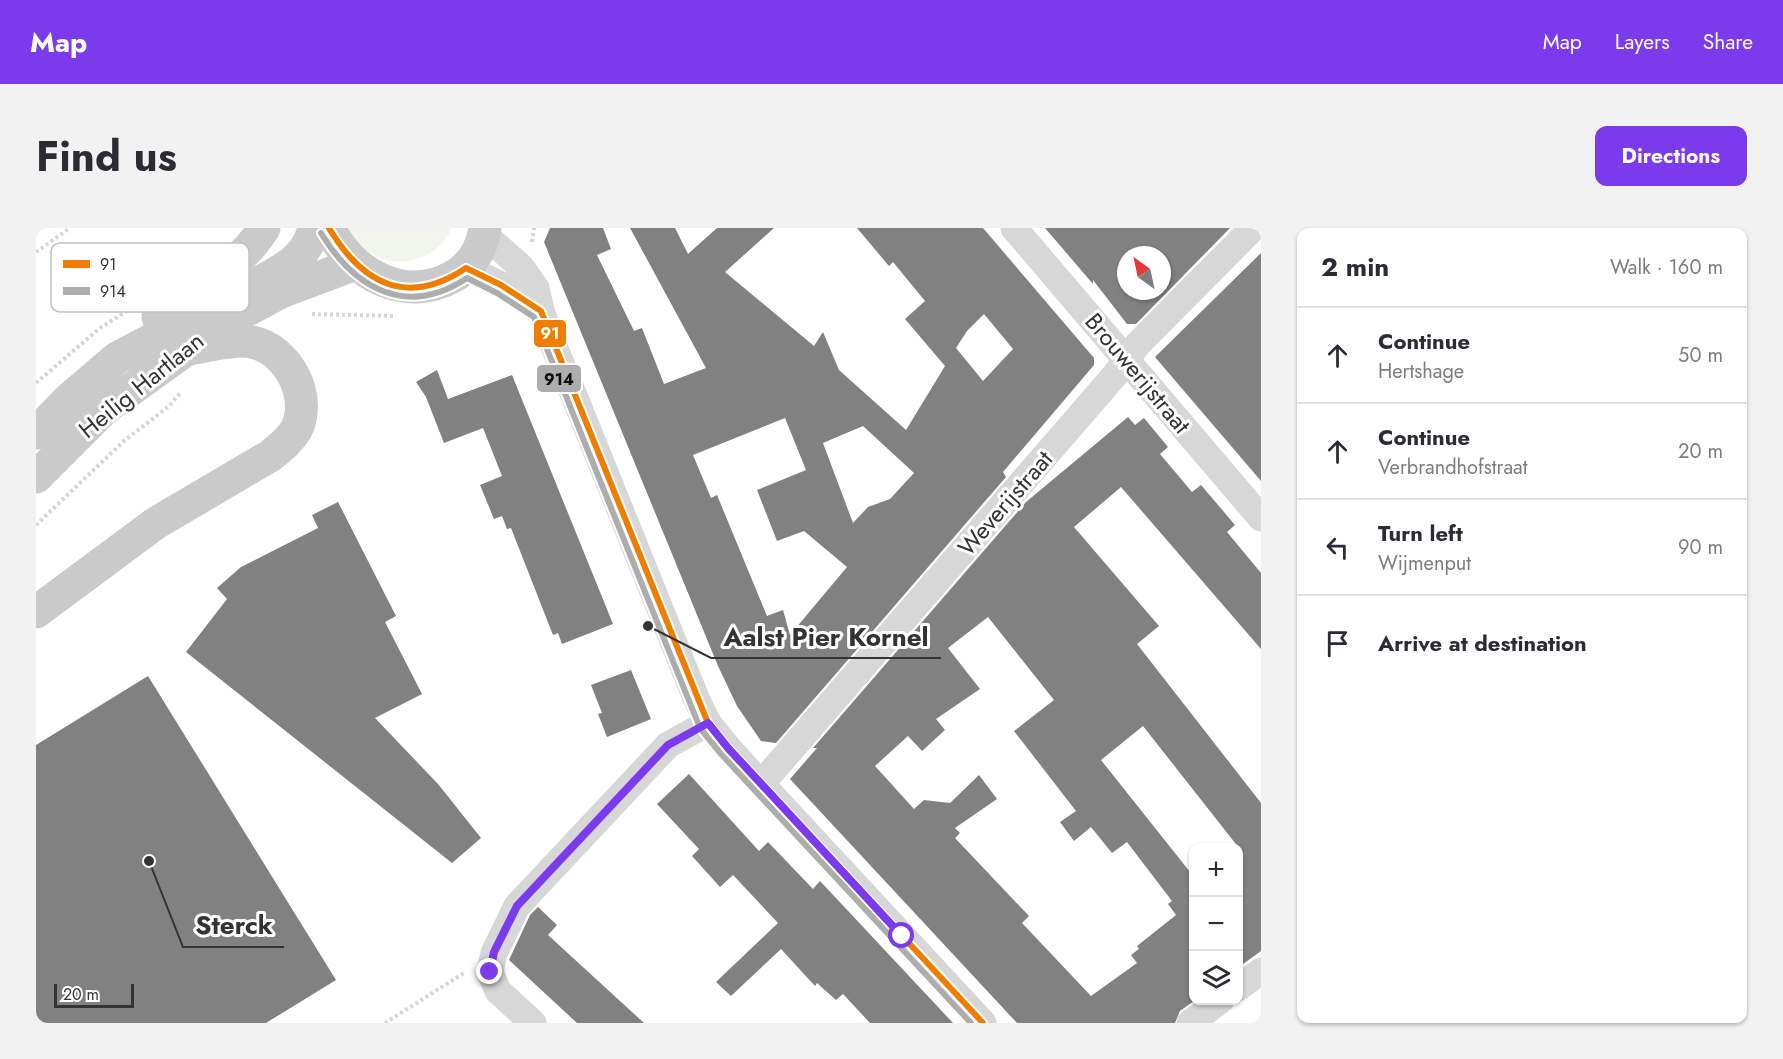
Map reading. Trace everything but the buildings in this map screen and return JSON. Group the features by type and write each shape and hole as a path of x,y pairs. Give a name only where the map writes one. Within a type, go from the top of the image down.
{"main road":[{"path":"249,247 264,228"},
{"name":"Heilig Hartlaan","path":"249,287 298,260 311,241 314,228"},
{"path":"329,228 355,264 384,281 412,288 436,286 466,268 477,255 484,233"},
{"name":"Heilig Hartlaan","path":"249,309 281,292 355,264"},
{"path":"117,358 136,333 165,312"},
{"name":"Heilig Hartlaan","path":"36,433 69,399 117,358 202,312"},
{"name":"Heilig Hartlaan","path":"36,477 105,408 187,349 192,339 243,312"},
{"path":"36,612 156,523 277,451 295,430 300,418 300,394 290,369 272,352 250,341 187,349"}],"street":[{"name":"Brouwerijstraat","path":"1014,228 1261,518"},
{"name":"Weverijstraat","path":"762,783 1107,384 1125,358 1253,228"},
{"path":"484,233 521,267 536,288 541,311 670,636 708,723 728,748 983,1023"},
{"path":"466,268 501,285 541,311"},
{"path":"533,1023 495,987 491,978 490,963 517,906 668,745 708,723"},
{"path":"1243,985 1261,971"},
{"path":"1190,1023 1214,1005"}],"path":[{"path":"36,252 70,228"},
{"path":"36,525 124,441 169,406 189,384"},
{"path":"385,1023 459,975 490,963"}],"shaded area":[{"path":"349,228 452,228 443,242 430,253 416,259 400,261 385,259 371,253 358,243"}],"transit line":[{"name":"91","path":"329,228 342,248 357,264 372,276 389,284 406,288 425,286 445,280 466,268 501,285 541,311 708,723 728,748 983,1023"},
{"name":"914","path":"321,233 350,269 366,282 384,291 403,296 424,296 445,290 467,278 497,293 534,317 700,728 721,754 971,1023"}],"place":[{"name":"Aalst Pier Kornel","path":"648,626"},
{"name":"Sterck","path":"149,861"}],"route":[{"path":"490,972 494,952 517,906 668,745 708,723 717,736 902,936"}]}
